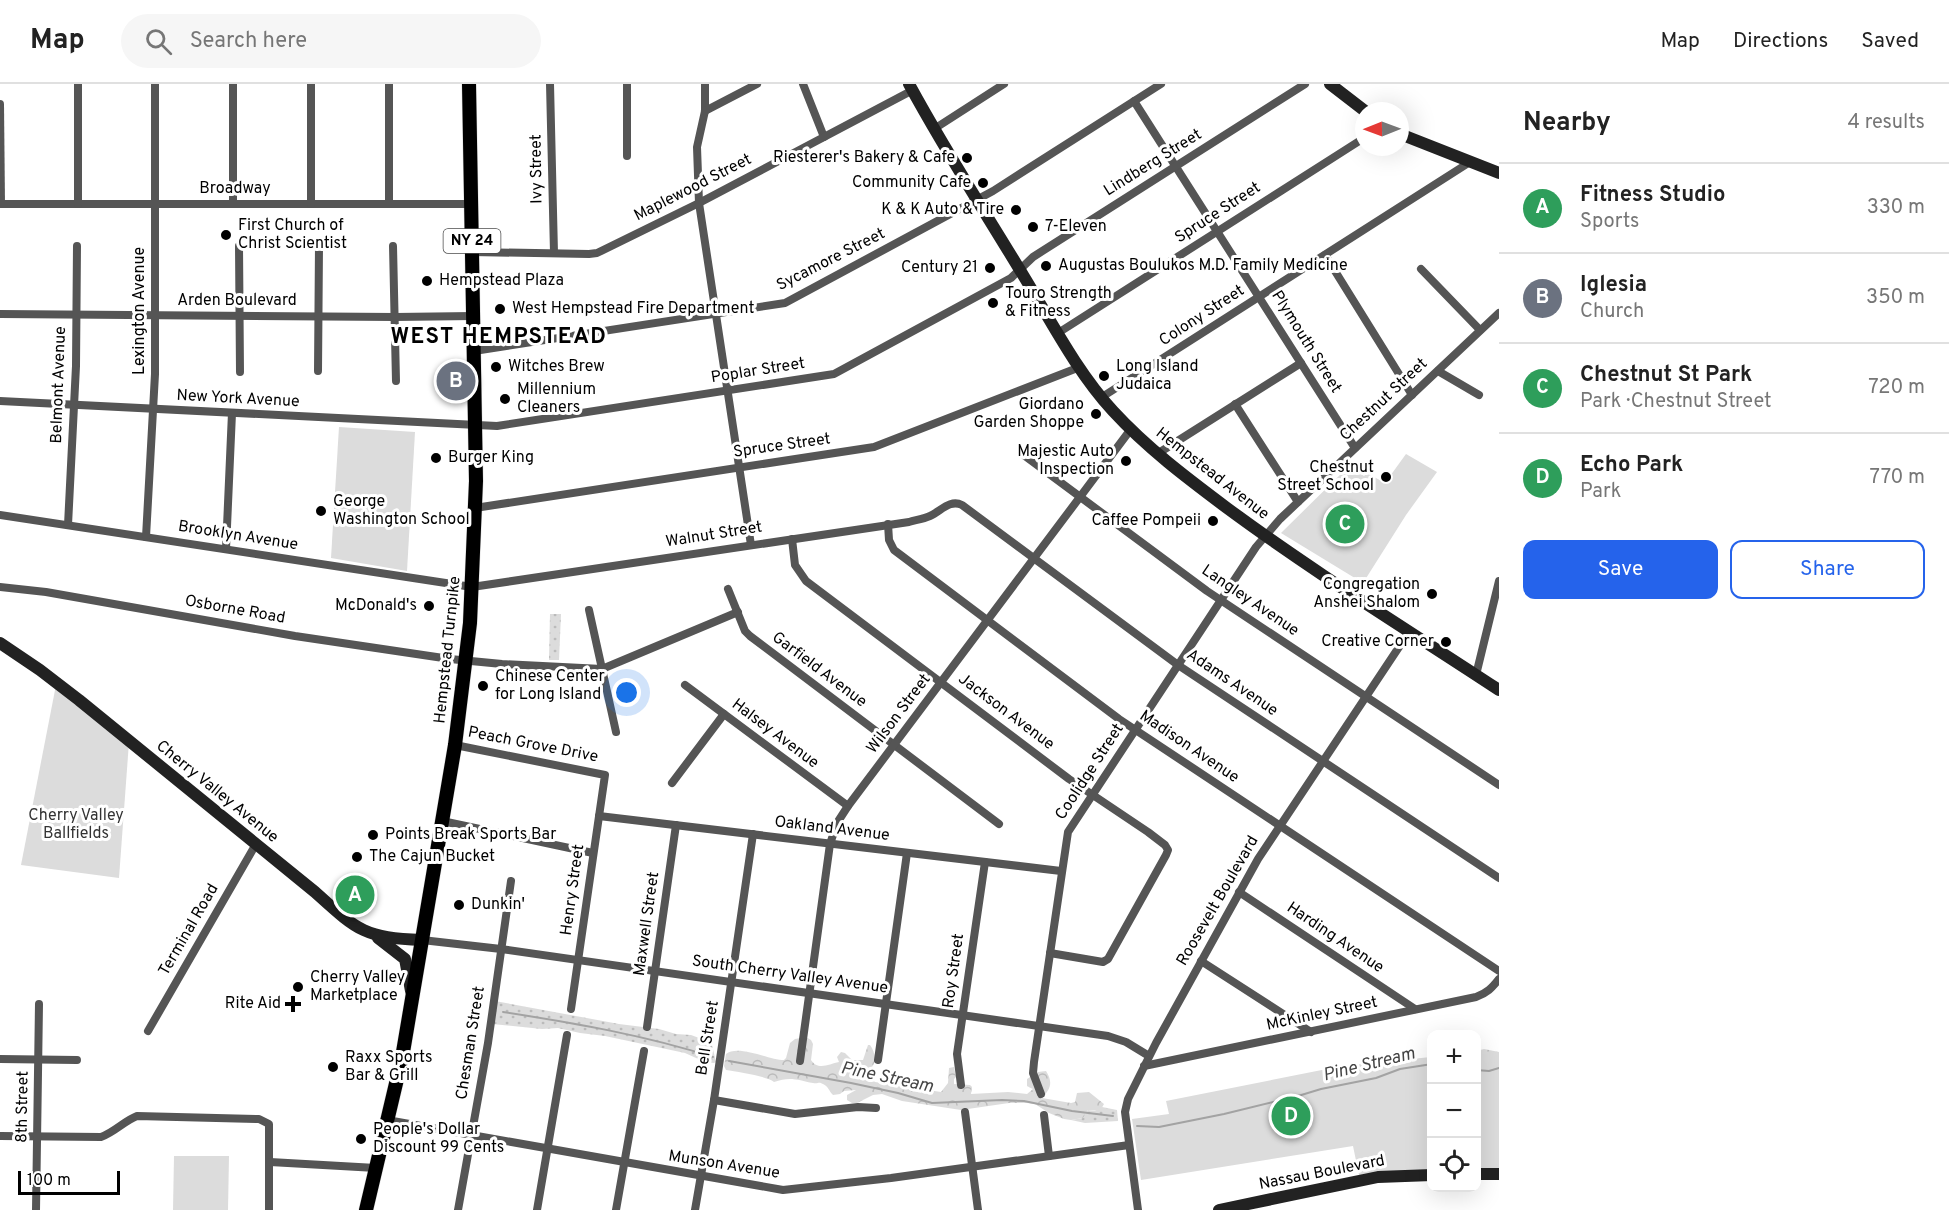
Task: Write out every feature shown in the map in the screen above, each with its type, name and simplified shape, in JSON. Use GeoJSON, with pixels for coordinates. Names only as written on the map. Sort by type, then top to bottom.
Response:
{"type":"FeatureCollection","features":[{"type":"Feature","properties":{"kind":"main road","name":"Hempstead Turnpike"},"geometry":{"type":"LineString","coordinates":[[366,1210],[402,1058],[455,744],[466,660],[476,508],[469,84]]}},
{"type":"Feature","properties":{"kind":"main road"},"geometry":{"type":"LineString","coordinates":[[1330,84],[1355,103]]}},
{"type":"Feature","properties":{"kind":"main road","name":"Hempstead Avenue"},"geometry":{"type":"LineString","coordinates":[[911,87],[976,200],[1058,333],[1102,398],[1131,429],[1177,471],[1265,536],[1499,690]]}},
{"type":"Feature","properties":{"kind":"main road"},"geometry":{"type":"LineString","coordinates":[[1409,138],[1499,173]]}},
{"type":"Feature","properties":{"kind":"main road","name":"Cherry Valley Avenue"},"geometry":{"type":"LineString","coordinates":[[0,643],[75,697],[349,923],[375,936],[423,940]]}},
{"type":"Feature","properties":{"kind":"main road"},"geometry":{"type":"LineString","coordinates":[[375,936],[405,959],[412,994]]}},
{"type":"Feature","properties":{"kind":"main road"},"geometry":{"type":"LineString","coordinates":[[1481,1174],[1499,1174]]}},
{"type":"Feature","properties":{"kind":"main road","name":"Nassau Boulevard"},"geometry":{"type":"LineString","coordinates":[[1219,1210],[1234,1209],[1378,1177],[1427,1175]]}},
{"type":"Feature","properties":{"kind":"street"},"geometry":{"type":"LineString","coordinates":[[78,84],[78,204]]}},
{"type":"Feature","properties":{"kind":"street","name":"Lexington Avenue"},"geometry":{"type":"LineString","coordinates":[[146,537],[153,409],[155,315],[155,84]]}},
{"type":"Feature","properties":{"kind":"street"},"geometry":{"type":"LineString","coordinates":[[233,84],[233,204]]}},
{"type":"Feature","properties":{"kind":"street"},"geometry":{"type":"LineString","coordinates":[[311,84],[311,204]]}},
{"type":"Feature","properties":{"kind":"street"},"geometry":{"type":"LineString","coordinates":[[389,84],[389,204]]}},
{"type":"Feature","properties":{"kind":"street","name":"Ivy Street"},"geometry":{"type":"LineString","coordinates":[[550,84],[554,254]]}},
{"type":"Feature","properties":{"kind":"street"},"geometry":{"type":"LineString","coordinates":[[627,84],[627,156]]}},
{"type":"Feature","properties":{"kind":"street"},"geometry":{"type":"LineString","coordinates":[[705,84],[705,111],[697,147],[699,202],[751,545]]}},
{"type":"Feature","properties":{"kind":"street"},"geometry":{"type":"LineString","coordinates":[[705,111],[757,84]]}},
{"type":"Feature","properties":{"kind":"street"},"geometry":{"type":"LineString","coordinates":[[803,84],[824,137]]}},
{"type":"Feature","properties":{"kind":"street"},"geometry":{"type":"LineString","coordinates":[[934,129],[1004,84]]}},
{"type":"Feature","properties":{"kind":"street","name":"Sycamore Street"},"geometry":{"type":"LineString","coordinates":[[474,351],[785,303],[976,200],[1161,84]]}},
{"type":"Feature","properties":{"kind":"street","name":"Lindberg Street"},"geometry":{"type":"LineString","coordinates":[[1020,270],[1033,257],[1305,84]]}},
{"type":"Feature","properties":{"kind":"street","name":"Maplewood Street"},"geometry":{"type":"LineString","coordinates":[[472,252],[597,253],[824,137],[911,87]]}},
{"type":"Feature","properties":{"kind":"street","name":"Plymouth Street"},"geometry":{"type":"LineString","coordinates":[[1134,101],[1355,448]]}},
{"type":"Feature","properties":{"kind":"street"},"geometry":{"type":"LineString","coordinates":[[0,104],[0,204]]}},
{"type":"Feature","properties":{"kind":"street","name":"Spruce Street"},"geometry":{"type":"LineString","coordinates":[[1058,333],[1355,144]]}},
{"type":"Feature","properties":{"kind":"street","name":"Colony Street"},"geometry":{"type":"LineString","coordinates":[[1102,398],[1470,162]]}},
{"type":"Feature","properties":{"kind":"street","name":"Broadway"},"geometry":{"type":"LineString","coordinates":[[0,204],[471,204]]}},
{"type":"Feature","properties":{"kind":"street","name":"Belmont Avenue"},"geometry":{"type":"LineString","coordinates":[[68,525],[74,405],[77,246]]}},
{"type":"Feature","properties":{"kind":"street"},"geometry":{"type":"LineString","coordinates":[[239,246],[240,372]]}},
{"type":"Feature","properties":{"kind":"street"},"geometry":{"type":"LineString","coordinates":[[318,371],[319,246]]}},
{"type":"Feature","properties":{"kind":"street"},"geometry":{"type":"LineString","coordinates":[[393,246],[396,381]]}},
{"type":"Feature","properties":{"kind":"street"},"geometry":{"type":"LineString","coordinates":[[1325,255],[1412,395]]}},
{"type":"Feature","properties":{"kind":"street"},"geometry":{"type":"LineString","coordinates":[[1420,269],[1480,330]]}},
{"type":"Feature","properties":{"kind":"street","name":"Poplar Street"},"geometry":{"type":"LineString","coordinates":[[475,424],[497,426],[834,374],[1011,278],[1020,270]]}},
{"type":"Feature","properties":{"kind":"street","name":"Chestnut Street"},"geometry":{"type":"LineString","coordinates":[[1265,536],[1298,502],[1499,313]]}},
{"type":"Feature","properties":{"kind":"street","name":"Arden Boulevard"},"geometry":{"type":"LineString","coordinates":[[0,314],[473,316]]}},
{"type":"Feature","properties":{"kind":"street"},"geometry":{"type":"LineString","coordinates":[[1157,454],[1301,363]]}},
{"type":"Feature","properties":{"kind":"street","name":"Spruce Street"},"geometry":{"type":"LineString","coordinates":[[476,508],[874,447],[1080,367]]}},
{"type":"Feature","properties":{"kind":"street"},"geometry":{"type":"LineString","coordinates":[[1438,370],[1479,395]]}},
{"type":"Feature","properties":{"kind":"street","name":"New York Avenue"},"geometry":{"type":"LineString","coordinates":[[0,401],[475,424]]}},
{"type":"Feature","properties":{"kind":"street"},"geometry":{"type":"LineString","coordinates":[[1236,405],[1298,502]]}},
{"type":"Feature","properties":{"kind":"street"},"geometry":{"type":"LineString","coordinates":[[226,549],[232,413]]}},
{"type":"Feature","properties":{"kind":"street","name":"Wilson Street"},"geometry":{"type":"LineString","coordinates":[[800,1061],[830,844],[837,823],[1131,429]]}},
{"type":"Feature","properties":{"kind":"street","name":"Langley Avenue"},"geometry":{"type":"LineString","coordinates":[[1022,453],[1221,601],[1499,785]]}},
{"type":"Feature","properties":{"kind":"street","name":"Walnut Street"},"geometry":{"type":"LineString","coordinates":[[472,587],[924,518],[956,502]]}},
{"type":"Feature","properties":{"kind":"street","name":"Adams Avenue"},"geometry":{"type":"LineString","coordinates":[[956,502],[1178,666],[1499,878]]}},
{"type":"Feature","properties":{"kind":"street","name":"Brooklyn Avenue"},"geometry":{"type":"LineString","coordinates":[[0,515],[472,587]]}},
{"type":"Feature","properties":{"kind":"street","name":"Madison Avenue"},"geometry":{"type":"LineString","coordinates":[[888,524],[889,540],[894,550],[1135,730],[1499,971]]}},
{"type":"Feature","properties":{"kind":"street","name":"Coolidge Street"},"geometry":{"type":"LineString","coordinates":[[1041,1094],[1033,1073],[1068,832],[1265,536]]}},
{"type":"Feature","properties":{"kind":"street","name":"Jackson Avenue"},"geometry":{"type":"LineString","coordinates":[[792,539],[795,565],[806,581],[1092,795],[1165,845],[1168,850],[1108,959],[1103,962],[1050,953]]}},
{"type":"Feature","properties":{"kind":"street"},"geometry":{"type":"LineString","coordinates":[[1476,675],[1499,581]]}},
{"type":"Feature","properties":{"kind":"street","name":"Osborne Road"},"geometry":{"type":"LineString","coordinates":[[0,587],[35,590],[295,636],[466,660],[602,669]]}},
{"type":"Feature","properties":{"kind":"street","name":"Garfield Avenue"},"geometry":{"type":"LineString","coordinates":[[728,588],[750,636],[999,824]]}},
{"type":"Feature","properties":{"kind":"street"},"geometry":{"type":"LineString","coordinates":[[589,610],[616,732]]}},
{"type":"Feature","properties":{"kind":"street"},"geometry":{"type":"LineString","coordinates":[[602,669],[738,612]]}},
{"type":"Feature","properties":{"kind":"street","name":"Roosevelt Boulevard"},"geometry":{"type":"LineString","coordinates":[[1138,1210],[1125,1107],[1144,1066],[1239,892],[1280,826],[1409,632]]}},
{"type":"Feature","properties":{"kind":"street","name":"Halsey Avenue"},"geometry":{"type":"LineString","coordinates":[[685,685],[848,806]]}},
{"type":"Feature","properties":{"kind":"street"},"geometry":{"type":"LineString","coordinates":[[672,783],[724,714]]}},
{"type":"Feature","properties":{"kind":"street","name":"Peach Grove Drive"},"geometry":{"type":"LineString","coordinates":[[455,744],[604,775]]}},
{"type":"Feature","properties":{"kind":"street","name":"Henry Street"},"geometry":{"type":"LineString","coordinates":[[571,1009],[604,775]]}},
{"type":"Feature","properties":{"kind":"street","name":"Oakland Avenue"},"geometry":{"type":"LineString","coordinates":[[599,816],[1061,871]]}},
{"type":"Feature","properties":{"kind":"street"},"geometry":{"type":"LineString","coordinates":[[442,821],[593,853]]}},
{"type":"Feature","properties":{"kind":"street","name":"Maxwell Street"},"geometry":{"type":"LineString","coordinates":[[647,1027],[676,825]]}},
{"type":"Feature","properties":{"kind":"street","name":"Bell Street"},"geometry":{"type":"LineString","coordinates":[[694,1210],[714,1100],[753,834]]}},
{"type":"Feature","properties":{"kind":"street","name":"Terminal Road"},"geometry":{"type":"LineString","coordinates":[[148,1031],[256,844]]}},
{"type":"Feature","properties":{"kind":"street"},"geometry":{"type":"LineString","coordinates":[[878,1060],[907,853]]}},
{"type":"Feature","properties":{"kind":"street","name":"Roy Street"},"geometry":{"type":"LineString","coordinates":[[961,1085],[957,1054],[985,862]]}},
{"type":"Feature","properties":{"kind":"street","name":"Chesman Street"},"geometry":{"type":"LineString","coordinates":[[458,1210],[488,1043],[511,881]]}},
{"type":"Feature","properties":{"kind":"street","name":"Harding Avenue"},"geometry":{"type":"LineString","coordinates":[[1239,892],[1415,1010]]}},
{"type":"Feature","properties":{"kind":"street","name":"South Cherry Valley Avenue"},"geometry":{"type":"LineString","coordinates":[[423,940],[501,949],[1108,1036],[1126,1042],[1149,1056]]}},
{"type":"Feature","properties":{"kind":"street"},"geometry":{"type":"LineString","coordinates":[[1201,961],[1311,1032]]}},
{"type":"Feature","properties":{"kind":"street","name":"McKinley Street"},"geometry":{"type":"LineString","coordinates":[[1144,1066],[1484,994],[1499,979]]}},
{"type":"Feature","properties":{"kind":"street","name":"8th Street"},"geometry":{"type":"LineString","coordinates":[[36,1210],[39,1004]]}},
{"type":"Feature","properties":{"kind":"street"},"geometry":{"type":"LineString","coordinates":[[537,1210],[567,1035]]}},
{"type":"Feature","properties":{"kind":"street"},"geometry":{"type":"LineString","coordinates":[[616,1210],[644,1051]]}},
{"type":"Feature","properties":{"kind":"street"},"geometry":{"type":"LineString","coordinates":[[0,1059],[77,1059]]}},
{"type":"Feature","properties":{"kind":"street"},"geometry":{"type":"LineString","coordinates":[[714,1100],[795,1114],[858,1107],[876,1108]]}},
{"type":"Feature","properties":{"kind":"street"},"geometry":{"type":"LineString","coordinates":[[965,1112],[978,1210]]}},
{"type":"Feature","properties":{"kind":"street"},"geometry":{"type":"LineString","coordinates":[[1044,1115],[1049,1156]]}},
{"type":"Feature","properties":{"kind":"street"},"geometry":{"type":"LineString","coordinates":[[0,1136],[101,1137],[110,1134],[137,1116],[259,1119],[269,1124],[269,1210]]}},
{"type":"Feature","properties":{"kind":"street","name":"Munson Avenue"},"geometry":{"type":"LineString","coordinates":[[387,1120],[783,1190],[891,1178],[1130,1145]]}},
{"type":"Feature","properties":{"kind":"street"},"geometry":{"type":"LineString","coordinates":[[270,1162],[376,1168]]}},
{"type":"Feature","properties":{"kind":"green space"},"geometry":{"type":"Polygon","coordinates":[[[339,427],[415,432],[407,571],[331,558],[339,427]]]}},
{"type":"Feature","properties":{"kind":"green space"},"geometry":{"type":"Polygon","coordinates":[[[1406,454],[1437,472],[1406,515],[1363,583],[1281,533],[1349,466],[1364,476],[1367,473],[1385,483],[1406,454]]]}},
{"type":"Feature","properties":{"kind":"green space"},"geometry":{"type":"Polygon","coordinates":[[[550,614],[561,614],[559,660],[549,660],[550,614]]]}},
{"type":"Feature","properties":{"kind":"green space","name":"Cherry Valley Ballfields"},"geometry":{"type":"Polygon","coordinates":[[[56,685],[129,742],[119,878],[21,865],[56,685]]]}},
{"type":"Feature","properties":{"kind":"green space"},"geometry":{"type":"Polygon","coordinates":[[[495,1001],[691,1035],[710,1042],[716,1062],[705,1062],[685,1053],[558,1028],[542,1029],[492,1024],[495,1001]]]}},
{"type":"Feature","properties":{"kind":"green space"},"geometry":{"type":"Polygon","coordinates":[[[806,1037],[813,1044],[811,1060],[820,1066],[839,1062],[837,1057],[841,1052],[852,1060],[863,1060],[868,1045],[870,1045],[875,1060],[870,1070],[866,1072],[875,1082],[941,1092],[948,1083],[949,1068],[954,1067],[956,1077],[954,1084],[970,1085],[971,1094],[1008,1092],[1027,1094],[1033,1089],[1027,1086],[1027,1079],[1038,1072],[1046,1071],[1050,1085],[1042,1098],[1071,1103],[1075,1102],[1077,1093],[1089,1092],[1104,1104],[1100,1111],[1088,1110],[1083,1118],[1071,1120],[1049,1113],[1035,1104],[1027,1103],[1009,1103],[961,1110],[902,1101],[882,1094],[852,1103],[847,1100],[847,1095],[856,1090],[833,1095],[826,1086],[820,1083],[789,1079],[774,1082],[758,1076],[726,1070],[724,1066],[726,1054],[731,1051],[784,1060],[790,1043],[795,1039],[806,1037]]]}},
{"type":"Feature","properties":{"kind":"green space"},"geometry":{"type":"Polygon","coordinates":[[[1481,1050],[1499,1052],[1499,1084],[1481,1083],[1481,1050]]]}},
{"type":"Feature","properties":{"kind":"green space"},"geometry":{"type":"Polygon","coordinates":[[[1427,1057],[1427,1175],[1360,1180],[1353,1146],[1141,1180],[1132,1119],[1169,1114],[1166,1101],[1342,1066],[1427,1057]]]}},
{"type":"Feature","properties":{"kind":"green space"},"geometry":{"type":"Polygon","coordinates":[[[1481,1061],[1499,1063],[1499,1174],[1481,1174],[1481,1061]]]}},
{"type":"Feature","properties":{"kind":"green space"},"geometry":{"type":"Polygon","coordinates":[[[1102,1107],[1117,1110],[1118,1121],[1085,1123],[1071,1120],[1083,1118],[1088,1110],[1095,1111],[1102,1107]]]}},
{"type":"Feature","properties":{"kind":"green space"},"geometry":{"type":"Polygon","coordinates":[[[174,1156],[229,1156],[228,1210],[173,1210],[174,1156]]]}},
{"type":"Feature","properties":{"kind":"waterway","name":"Pine Stream"},"geometry":{"type":"LineString","coordinates":[[503,1012],[609,1030],[713,1057]]}},
{"type":"Feature","properties":{"kind":"waterway","name":"Pine Stream"},"geometry":{"type":"LineString","coordinates":[[729,1061],[851,1083],[932,1103],[1024,1101],[1072,1111],[1113,1116]]}},
{"type":"Feature","properties":{"kind":"waterway","name":"Pine Stream"},"geometry":{"type":"LineString","coordinates":[[1137,1126],[1159,1127],[1224,1114],[1321,1089],[1376,1078],[1400,1069],[1427,1065]]}},
{"type":"Feature","properties":{"kind":"waterway","name":"Pine Stream"},"geometry":{"type":"LineString","coordinates":[[1481,1070],[1499,1068]]}},
{"type":"Feature","properties":{"kind":"place","name":"Riesterer's Bakery & Cafe"},"geometry":{"type":"Point","coordinates":[967,158]}},
{"type":"Feature","properties":{"kind":"place","name":"Community Cafe"},"geometry":{"type":"Point","coordinates":[983,183]}},
{"type":"Feature","properties":{"kind":"place","name":"K & K Auto & Tire"},"geometry":{"type":"Point","coordinates":[1016,210]}},
{"type":"Feature","properties":{"kind":"place","name":"7-Eleven"},"geometry":{"type":"Point","coordinates":[1033,227]}},
{"type":"Feature","properties":{"kind":"place","name":"First Church of Christ Scientist"},"geometry":{"type":"Point","coordinates":[226,235]}},
{"type":"Feature","properties":{"kind":"place","name":"Augustas Boulukos M.D. Family Medicine"},"geometry":{"type":"Point","coordinates":[1046,266]}},
{"type":"Feature","properties":{"kind":"place","name":"Century 21"},"geometry":{"type":"Point","coordinates":[990,268]}},
{"type":"Feature","properties":{"kind":"place","name":"Hempstead Plaza"},"geometry":{"type":"Point","coordinates":[427,281]}},
{"type":"Feature","properties":{"kind":"place","name":"Touro Strength & Fitness"},"geometry":{"type":"Point","coordinates":[993,303]}},
{"type":"Feature","properties":{"kind":"place","name":"West Hempstead Fire Department"},"geometry":{"type":"Point","coordinates":[500,309]}},
{"type":"Feature","properties":{"kind":"place","name":"Witches Brew"},"geometry":{"type":"Point","coordinates":[496,367]}},
{"type":"Feature","properties":{"kind":"place","name":"Long Island Judaica"},"geometry":{"type":"Point","coordinates":[1104,376]}},
{"type":"Feature","properties":{"kind":"place","name":"Iglesia"},"geometry":{"type":"Point","coordinates":[456,381]}},
{"type":"Feature","properties":{"kind":"place","name":"Millennium Cleaners"},"geometry":{"type":"Point","coordinates":[505,399]}},
{"type":"Feature","properties":{"kind":"place","name":"Giordano Garden Shoppe"},"geometry":{"type":"Point","coordinates":[1096,414]}},
{"type":"Feature","properties":{"kind":"place","name":"Burger King"},"geometry":{"type":"Point","coordinates":[436,458]}},
{"type":"Feature","properties":{"kind":"place","name":"Majestic Auto Inspection"},"geometry":{"type":"Point","coordinates":[1126,461]}},
{"type":"Feature","properties":{"kind":"place","name":"Chestnut Street School"},"geometry":{"type":"Point","coordinates":[1386,477]}},
{"type":"Feature","properties":{"kind":"place","name":"George Washington School"},"geometry":{"type":"Point","coordinates":[321,511]}},
{"type":"Feature","properties":{"kind":"place","name":"Caffee Pompeii"},"geometry":{"type":"Point","coordinates":[1213,521]}},
{"type":"Feature","properties":{"kind":"place","name":"Chestnut St Park"},"geometry":{"type":"Point","coordinates":[1345,524]}},
{"type":"Feature","properties":{"kind":"place","name":"Congregation Anshei Shalom"},"geometry":{"type":"Point","coordinates":[1432,594]}},
{"type":"Feature","properties":{"kind":"place","name":"McDonald's"},"geometry":{"type":"Point","coordinates":[429,606]}},
{"type":"Feature","properties":{"kind":"place","name":"Creative Corner"},"geometry":{"type":"Point","coordinates":[1446,642]}},
{"type":"Feature","properties":{"kind":"place","name":"Chinese Center for Long Island"},"geometry":{"type":"Point","coordinates":[483,686]}},
{"type":"Feature","properties":{"kind":"place","name":"Points Break Sports Bar"},"geometry":{"type":"Point","coordinates":[373,835]}},
{"type":"Feature","properties":{"kind":"place","name":"The Cajun Bucket"},"geometry":{"type":"Point","coordinates":[357,857]}},
{"type":"Feature","properties":{"kind":"place","name":"Fitness Studio"},"geometry":{"type":"Point","coordinates":[355,895]}},
{"type":"Feature","properties":{"kind":"place","name":"Dunkin'"},"geometry":{"type":"Point","coordinates":[459,905]}},
{"type":"Feature","properties":{"kind":"place","name":"Cherry Valley Marketplace"},"geometry":{"type":"Point","coordinates":[298,987]}},
{"type":"Feature","properties":{"kind":"place","name":"Rite Aid"},"geometry":{"type":"Point","coordinates":[293,1004]}},
{"type":"Feature","properties":{"kind":"place","name":"Raxx Sports Bar & Grill"},"geometry":{"type":"Point","coordinates":[333,1067]}},
{"type":"Feature","properties":{"kind":"place","name":"Echo Park"},"geometry":{"type":"Point","coordinates":[1291,1116]}},
{"type":"Feature","properties":{"kind":"place","name":"People's Dollar Discount 99 Cents"},"geometry":{"type":"Point","coordinates":[361,1139]}},
{"type":"Feature","properties":{"kind":"district","name":"WEST HEMPSTEAD"},"geometry":{"type":"Point","coordinates":[499,337]}}]}
